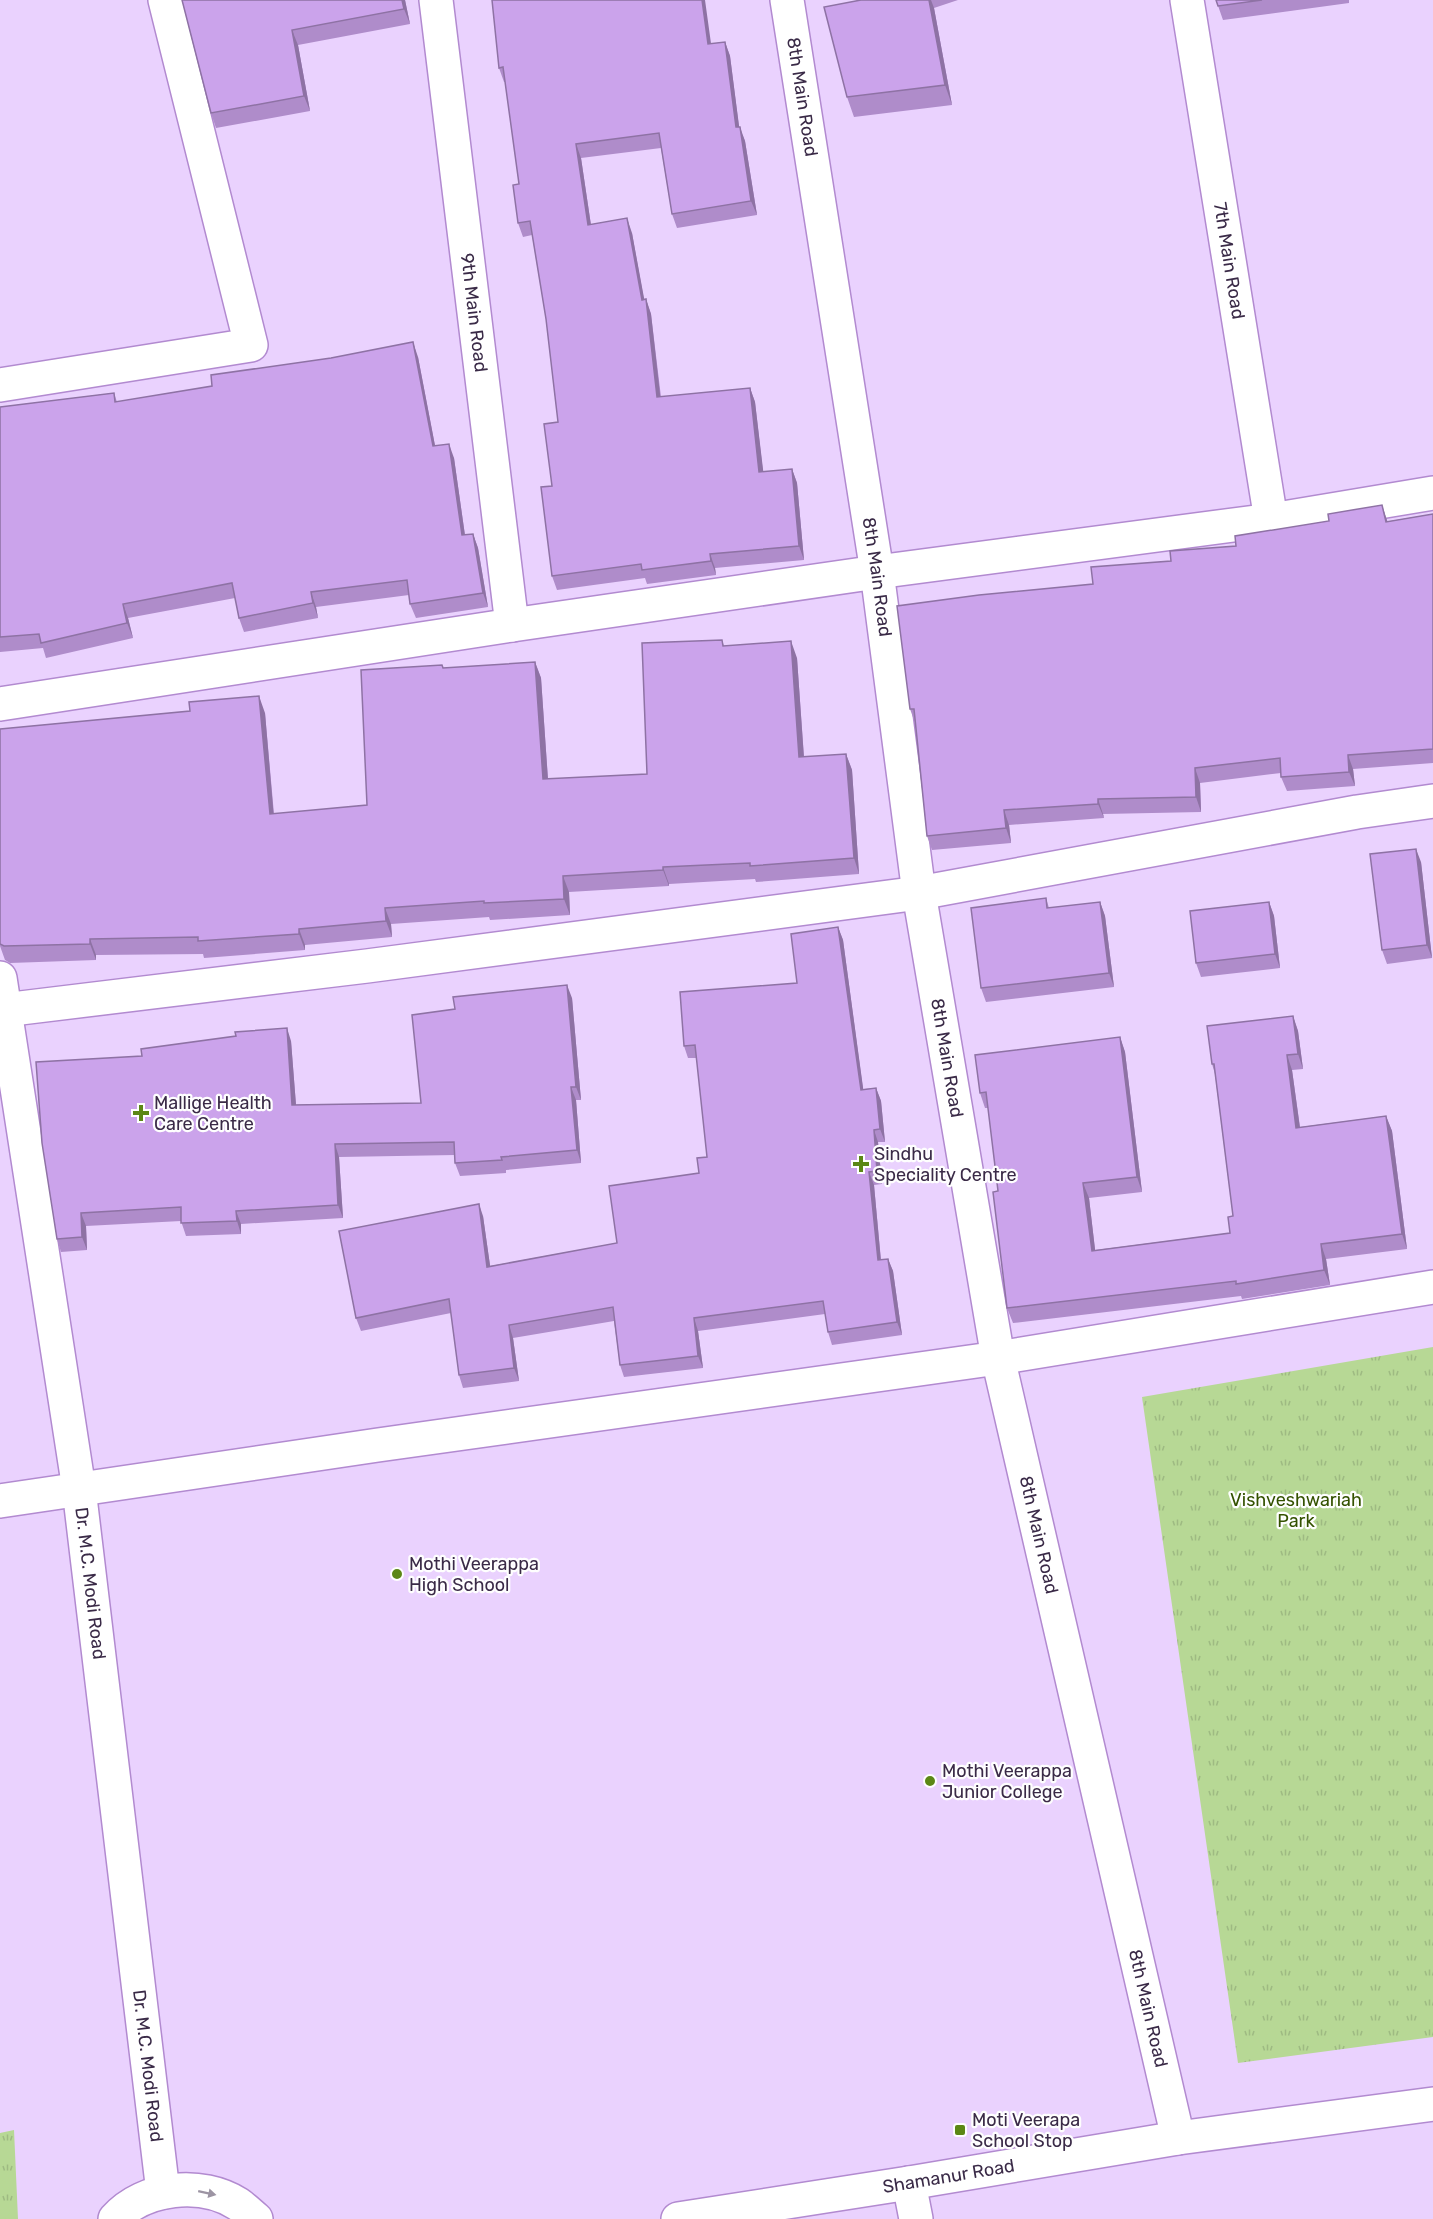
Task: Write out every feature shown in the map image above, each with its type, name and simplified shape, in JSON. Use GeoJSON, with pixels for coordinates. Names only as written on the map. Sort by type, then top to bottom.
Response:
{"type":"FeatureCollection","features":[{"type":"Feature","properties":{"kind":"street"},"geometry":{"type":"LineString","coordinates":[[0,386],[251,345],[165,0]]}},
{"type":"Feature","properties":{"kind":"street","name":"9th Main Road"},"geometry":{"type":"LineString","coordinates":[[436,0],[512,625]]}},
{"type":"Feature","properties":{"kind":"street","name":"8th Main Road"},"geometry":{"type":"LineString","coordinates":[[787,0],[877,572],[919,892],[998,1358],[1178,2138]]}},
{"type":"Feature","properties":{"kind":"street","name":"7th Main Road"},"geometry":{"type":"LineString","coordinates":[[1187,0],[1271,520]]}},
{"type":"Feature","properties":{"kind":"street"},"geometry":{"type":"LineString","coordinates":[[0,704],[512,625],[877,572],[1271,520],[1433,493]]}},
{"type":"Feature","properties":{"kind":"street"},"geometry":{"type":"LineString","coordinates":[[2,994],[367,966],[919,892],[1357,812],[1433,801]]}},
{"type":"Feature","properties":{"kind":"street","name":"Dr. M.C. Modi Road"},"geometry":{"type":"LineString","coordinates":[[2,994],[79,1489],[163,2192]]}},
{"type":"Feature","properties":{"kind":"street"},"geometry":{"type":"LineString","coordinates":[[0,1501],[378,1444],[998,1358],[1433,1287]]}},
{"type":"Feature","properties":{"kind":"street","name":"Shamanur Road"},"geometry":{"type":"LineString","coordinates":[[678,2219],[1178,2138],[1433,2104]]}},
{"type":"Feature","properties":{"kind":"street"},"geometry":{"type":"LineString","coordinates":[[909,2183],[916,2219]]}},
{"type":"Feature","properties":{"kind":"street"},"geometry":{"type":"LineString","coordinates":[[115,2219],[139,2201],[163,2192],[188,2189],[214,2194],[237,2203],[256,2219]]}},
{"type":"Feature","properties":{"kind":"green space","name":"Vishveshwariah Park"},"geometry":{"type":"Polygon","coordinates":[[[1433,1347],[1433,2037],[1238,2063],[1142,1397],[1433,1347]]]}},
{"type":"Feature","properties":{"kind":"green space"},"geometry":{"type":"Polygon","coordinates":[[[14,2130],[18,2219],[0,2219],[0,2133],[14,2130]]]}},
{"type":"Feature","properties":{"kind":"building"},"geometry":{"type":"Polygon","coordinates":[[[182,0],[402,0],[404,9],[292,30],[304,96],[211,113],[182,0]]]}},
{"type":"Feature","properties":{"kind":"building"},"geometry":{"type":"Polygon","coordinates":[[[492,0],[702,0],[708,44],[725,42],[736,127],[740,127],[751,201],[672,214],[659,133],[576,144],[588,225],[627,218],[642,300],[646,299],[657,397],[750,388],[759,472],[792,469],[799,546],[710,554],[711,561],[642,570],[641,564],[552,576],[541,487],[552,486],[544,424],[558,422],[546,319],[530,221],[518,223],[513,185],[519,184],[503,67],[499,68],[492,0]]]}},
{"type":"Feature","properties":{"kind":"building"},"geometry":{"type":"Polygon","coordinates":[[[861,0],[929,0],[945,85],[847,97],[824,7],[861,0]]]}},
{"type":"Feature","properties":{"kind":"building"},"geometry":{"type":"Polygon","coordinates":[[[1216,0],[1262,0],[1218,6],[1216,0]]]}},
{"type":"Feature","properties":{"kind":"building"},"geometry":{"type":"Polygon","coordinates":[[[413,342],[433,446],[449,444],[462,535],[473,534],[483,593],[410,604],[407,580],[311,592],[313,603],[239,618],[232,583],[123,604],[127,623],[41,643],[39,634],[0,637],[0,407],[114,393],[115,402],[212,386],[211,375],[331,358],[413,342]]]}},
{"type":"Feature","properties":{"kind":"building"},"geometry":{"type":"Polygon","coordinates":[[[1382,505],[1386,522],[1433,514],[1433,749],[1348,755],[1349,772],[1281,777],[1280,758],[1195,768],[1196,797],[1098,799],[1098,804],[1004,810],[1006,828],[927,836],[914,709],[910,709],[897,606],[1093,584],[1091,567],[1171,561],[1170,551],[1236,546],[1235,536],[1329,521],[1328,514],[1382,505]]]}},
{"type":"Feature","properties":{"kind":"building"},"geometry":{"type":"Polygon","coordinates":[[[722,640],[723,646],[791,641],[799,757],[846,754],[854,858],[750,866],[750,863],[663,867],[663,870],[563,876],[564,899],[484,903],[484,901],[385,908],[386,921],[299,929],[299,934],[198,941],[198,937],[90,939],[90,944],[4,946],[0,944],[0,729],[190,711],[189,702],[259,696],[270,814],[367,805],[361,670],[535,662],[543,779],[647,774],[642,643],[722,640]]]}},
{"type":"Feature","properties":{"kind":"building"},"geometry":{"type":"Polygon","coordinates":[[[1416,849],[1427,945],[1382,950],[1370,854],[1416,849]]]}},
{"type":"Feature","properties":{"kind":"building"},"geometry":{"type":"Polygon","coordinates":[[[1046,898],[1047,908],[1100,902],[1109,973],[981,988],[971,908],[1046,898]]]}},
{"type":"Feature","properties":{"kind":"building"},"geometry":{"type":"Polygon","coordinates":[[[1269,902],[1275,954],[1196,963],[1190,911],[1269,902]]]}},
{"type":"Feature","properties":{"kind":"building"},"geometry":{"type":"Polygon","coordinates":[[[838,927],[861,1090],[876,1088],[880,1129],[874,1130],[877,1171],[869,1172],[878,1260],[888,1259],[897,1322],[828,1332],[823,1301],[694,1318],[698,1356],[620,1365],[613,1307],[509,1325],[514,1368],[459,1375],[449,1299],[356,1318],[339,1231],[479,1204],[487,1267],[617,1243],[609,1186],[699,1173],[697,1158],[707,1157],[695,1045],[684,1046],[680,992],[797,983],[791,934],[838,927]]]}},
{"type":"Feature","properties":{"kind":"building"},"geometry":{"type":"Polygon","coordinates":[[[567,985],[576,1087],[571,1087],[577,1150],[501,1157],[502,1160],[455,1163],[454,1142],[335,1144],[338,1205],[236,1211],[237,1221],[181,1223],[181,1207],[81,1213],[82,1237],[57,1239],[42,1143],[36,1062],[142,1056],[141,1049],[236,1036],[235,1032],[287,1028],[292,1105],[421,1103],[412,1015],[455,1009],[453,997],[567,985]]]}},
{"type":"Feature","properties":{"kind":"building"},"geometry":{"type":"Polygon","coordinates":[[[1293,1016],[1298,1054],[1287,1055],[1296,1128],[1386,1116],[1402,1234],[1321,1244],[1324,1270],[1236,1284],[1236,1281],[1007,1308],[993,1192],[998,1191],[986,1092],[980,1093],[975,1055],[1120,1037],[1137,1177],[1083,1183],[1092,1251],[1230,1233],[1228,1217],[1233,1216],[1207,1026],[1293,1016]]]}},
{"type":"Feature","properties":{"kind":"place","name":"Mallige Health Care Centre"},"geometry":{"type":"Point","coordinates":[141,1113]}},
{"type":"Feature","properties":{"kind":"place","name":"Sindhu Speciality Centre"},"geometry":{"type":"Point","coordinates":[861,1164]}},
{"type":"Feature","properties":{"kind":"place","name":"Mothi Veerappa High School"},"geometry":{"type":"Point","coordinates":[397,1574]}},
{"type":"Feature","properties":{"kind":"place","name":"Mothi Veerappa Junior College"},"geometry":{"type":"Point","coordinates":[930,1781]}},
{"type":"Feature","properties":{"kind":"place","name":"Moti Veerapa School Stop"},"geometry":{"type":"Point","coordinates":[960,2130]}}]}
